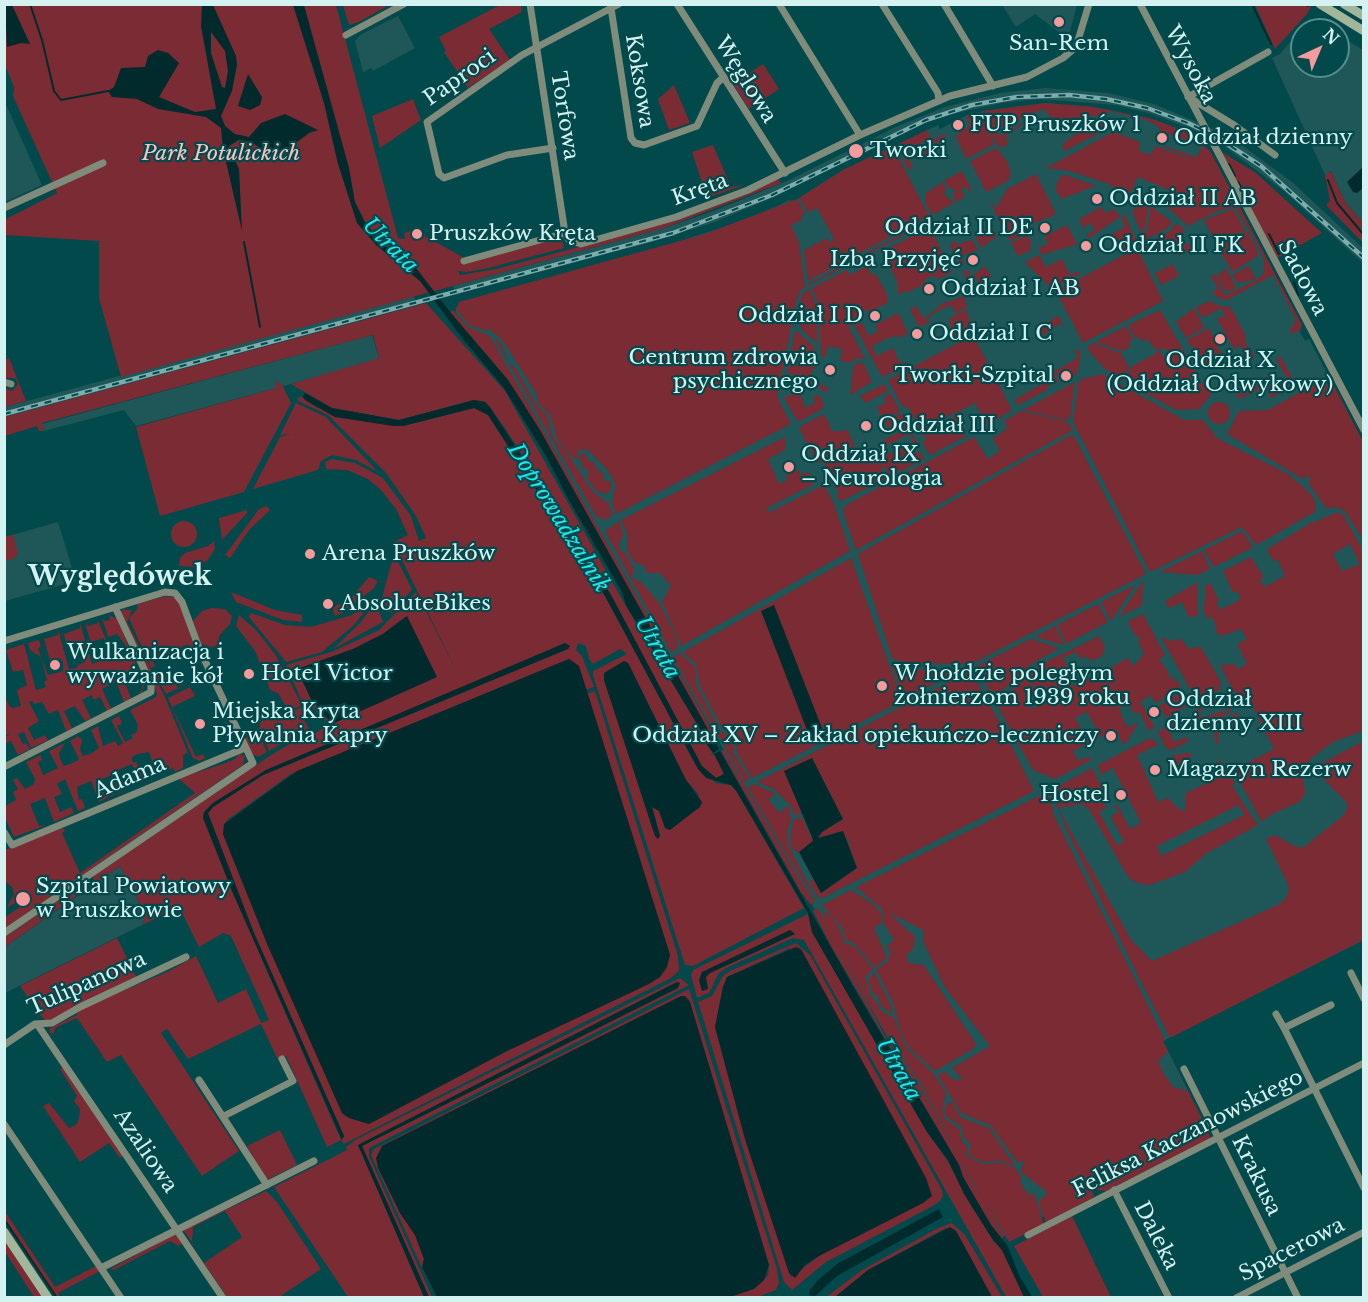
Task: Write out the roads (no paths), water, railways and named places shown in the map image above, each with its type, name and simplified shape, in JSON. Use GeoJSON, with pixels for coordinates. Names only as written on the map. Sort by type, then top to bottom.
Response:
{"type":"FeatureCollection","features":[{"type":"Feature","properties":{"kind":"street"},"geometry":{"type":"LineString","coordinates":[[346,35],[404,4]]}},
{"type":"Feature","properties":{"kind":"street","name":"Torfowa"},"geometry":{"type":"LineString","coordinates":[[530,4],[565,233]]}},
{"type":"Feature","properties":{"kind":"street"},"geometry":{"type":"LineString","coordinates":[[537,47],[619,4]]}},
{"type":"Feature","properties":{"kind":"street","name":"Węglowa"},"geometry":{"type":"LineString","coordinates":[[677,4],[784,173]]}},
{"type":"Feature","properties":{"kind":"street"},"geometry":{"type":"LineString","coordinates":[[779,4],[860,135]]}},
{"type":"Feature","properties":{"kind":"street"},"geometry":{"type":"LineString","coordinates":[[882,4],[938,93],[939,101]]}},
{"type":"Feature","properties":{"kind":"street"},"geometry":{"type":"LineString","coordinates":[[944,4],[993,86]]}},
{"type":"Feature","properties":{"kind":"street","name":"Kręta"},"geometry":{"type":"LineString","coordinates":[[565,233],[575,243],[587,243],[685,214],[784,173],[860,135],[953,95],[1027,77],[1071,54],[1080,41],[1089,4]]}},
{"type":"Feature","properties":{"kind":"street","name":"Wysoka"},"geometry":{"type":"LineString","coordinates":[[1140,4],[1211,141]]}},
{"type":"Feature","properties":{"kind":"street"},"geometry":{"type":"LineString","coordinates":[[1320,4],[1364,31]]}},
{"type":"Feature","properties":{"kind":"street"},"geometry":{"type":"LineString","coordinates":[[1344,4],[1364,16]]}},
{"type":"Feature","properties":{"kind":"street","name":"Koksowa"},"geometry":{"type":"LineString","coordinates":[[611,9],[631,138],[635,143],[644,145],[697,126],[717,83],[724,77]]}},
{"type":"Feature","properties":{"kind":"street","name":"Paproci"},"geometry":{"type":"LineString","coordinates":[[537,47],[431,117],[427,128],[439,174],[444,178],[507,155],[552,148]]}},
{"type":"Feature","properties":{"kind":"street"},"geometry":{"type":"LineString","coordinates":[[1268,52],[1188,97],[1234,125],[1275,155]]}},
{"type":"Feature","properties":{"kind":"street","name":"Sadowa"},"geometry":{"type":"LineString","coordinates":[[1211,141],[1364,430]]}},
{"type":"Feature","properties":{"kind":"street"},"geometry":{"type":"LineString","coordinates":[[4,208],[103,163]]}},
{"type":"Feature","properties":{"kind":"street"},"geometry":{"type":"LineString","coordinates":[[464,261],[565,233]]}},
{"type":"Feature","properties":{"kind":"street"},"geometry":{"type":"LineString","coordinates":[[4,641],[169,591],[177,595],[182,602],[199,648],[253,763],[4,933]]}},
{"type":"Feature","properties":{"kind":"street"},"geometry":{"type":"LineString","coordinates":[[4,767],[151,691],[151,684],[115,607]]}},
{"type":"Feature","properties":{"kind":"street","name":"Adama"},"geometry":{"type":"LineString","coordinates":[[4,832],[12,845],[245,748]]}},
{"type":"Feature","properties":{"kind":"street","name":"Tulipanowa"},"geometry":{"type":"LineString","coordinates":[[4,1045],[37,1024],[52,1023],[80,1007],[186,957]]}},
{"type":"Feature","properties":{"kind":"street"},"geometry":{"type":"LineString","coordinates":[[1351,973],[1364,999]]}},
{"type":"Feature","properties":{"kind":"street"},"geometry":{"type":"LineString","coordinates":[[1284,1028],[1331,1005]]}},
{"type":"Feature","properties":{"kind":"street"},"geometry":{"type":"LineString","coordinates":[[1276,1014],[1364,1188]]}},
{"type":"Feature","properties":{"kind":"street","name":"Azaliowa"},"geometry":{"type":"LineString","coordinates":[[37,1024],[223,1298]]}},
{"type":"Feature","properties":{"kind":"street"},"geometry":{"type":"LineString","coordinates":[[224,1116],[292,1081],[282,1059]]}},
{"type":"Feature","properties":{"kind":"street","name":"Feliksa Kaczanowskiego"},"geometry":{"type":"LineString","coordinates":[[1028,1235],[1364,1063]]}},
{"type":"Feature","properties":{"kind":"street","name":"Krakusa"},"geometry":{"type":"LineString","coordinates":[[1184,1069],[1298,1298]]}},
{"type":"Feature","properties":{"kind":"street"},"geometry":{"type":"LineString","coordinates":[[199,1080],[267,1185]]}},
{"type":"Feature","properties":{"kind":"street"},"geometry":{"type":"LineString","coordinates":[[6,1129],[121,1298]]}},
{"type":"Feature","properties":{"kind":"street"},"geometry":{"type":"LineString","coordinates":[[101,1268],[314,1161]]}},
{"type":"Feature","properties":{"kind":"street","name":"Daleka"},"geometry":{"type":"LineString","coordinates":[[1114,1191],[1169,1298]]}},
{"type":"Feature","properties":{"kind":"street"},"geometry":{"type":"LineString","coordinates":[[4,1232],[48,1298]]}},
{"type":"Feature","properties":{"kind":"street","name":"Spacerowa"},"geometry":{"type":"LineString","coordinates":[[1236,1298],[1364,1232]]}},
{"type":"Feature","properties":{"kind":"water"},"geometry":{"type":"Polygon","coordinates":[[[5,4],[12,5],[30,44],[21,43],[7,47],[5,4]]]}},
{"type":"Feature","properties":{"kind":"water"},"geometry":{"type":"Polygon","coordinates":[[[202,5],[213,5],[236,56],[237,65],[232,91],[221,116],[225,126],[235,134],[249,137],[261,123],[285,114],[318,130],[309,133],[289,148],[276,153],[270,154],[251,142],[239,140],[229,146],[239,169],[242,231],[223,149],[221,128],[206,117],[158,109],[137,99],[112,97],[108,91],[114,87],[121,68],[145,67],[148,56],[158,50],[168,53],[179,63],[159,97],[195,112],[216,109],[201,26],[202,5]],[[211,32],[211,53],[222,87],[225,88],[228,71],[225,51],[211,32]]]}},
{"type":"Feature","properties":{"kind":"water","name":"Utrata"},"geometry":{"type":"Polygon","coordinates":[[[293,5],[304,5],[349,168],[355,202],[365,222],[384,246],[395,249],[413,264],[508,380],[540,430],[719,749],[713,753],[626,605],[622,592],[546,456],[504,388],[462,338],[420,281],[376,245],[357,223],[338,164],[324,103],[293,5]]]}},
{"type":"Feature","properties":{"kind":"water"},"geometry":{"type":"Polygon","coordinates":[[[248,74],[262,97],[260,105],[250,110],[238,106],[248,74]]]}},
{"type":"Feature","properties":{"kind":"water"},"geometry":{"type":"Polygon","coordinates":[[[1363,167],[1363,188],[1357,193],[1353,192],[1347,182],[1363,167]]]}},
{"type":"Feature","properties":{"kind":"water","name":"Utrata"},"geometry":{"type":"Polygon","coordinates":[[[305,393],[332,408],[399,420],[474,400],[485,402],[490,407],[611,595],[702,766],[716,778],[724,774],[714,754],[720,751],[858,995],[959,1165],[963,1177],[991,1225],[1007,1245],[1020,1277],[1032,1297],[1024,1297],[1002,1250],[993,1240],[964,1194],[948,1160],[927,1132],[812,932],[808,913],[737,792],[731,785],[706,778],[698,769],[605,596],[488,415],[474,408],[403,426],[393,426],[335,417],[305,400],[303,397],[305,393]]]}},
{"type":"Feature","properties":{"kind":"water"},"geometry":{"type":"Polygon","coordinates":[[[774,605],[825,736],[812,743],[761,611],[774,605]]]}},
{"type":"Feature","properties":{"kind":"water"},"geometry":{"type":"Polygon","coordinates":[[[407,616],[437,677],[332,724],[311,699],[297,669],[353,649],[383,634],[407,616]]]}},
{"type":"Feature","properties":{"kind":"water"},"geometry":{"type":"Polygon","coordinates":[[[565,643],[570,646],[568,649],[263,775],[213,807],[208,813],[254,933],[344,1136],[342,1140],[232,891],[203,818],[204,812],[213,803],[266,770],[565,643]]]}},
{"type":"Feature","properties":{"kind":"water"},"geometry":{"type":"Polygon","coordinates":[[[569,659],[579,666],[670,955],[667,967],[660,977],[649,984],[505,1052],[369,1124],[349,1118],[342,1113],[268,946],[223,834],[224,824],[297,771],[569,659]]]}},
{"type":"Feature","properties":{"kind":"water"},"geometry":{"type":"Polygon","coordinates":[[[624,661],[628,663],[686,780],[702,802],[700,807],[670,830],[665,828],[659,811],[652,807],[660,836],[658,839],[655,836],[604,680],[604,673],[624,661]]]}},
{"type":"Feature","properties":{"kind":"water"},"geometry":{"type":"Polygon","coordinates":[[[812,758],[843,819],[822,832],[818,838],[843,831],[857,868],[821,893],[799,852],[813,841],[784,771],[812,758]]]}},
{"type":"Feature","properties":{"kind":"water"},"geometry":{"type":"Polygon","coordinates":[[[790,930],[795,934],[710,973],[706,977],[708,989],[702,991],[699,980],[702,972],[790,930]]]}},
{"type":"Feature","properties":{"kind":"water"},"geometry":{"type":"Polygon","coordinates":[[[796,947],[801,949],[926,1178],[932,1196],[923,1203],[819,1256],[805,1265],[795,1278],[789,1273],[745,1139],[715,1027],[727,977],[796,947]]]}},
{"type":"Feature","properties":{"kind":"water"},"geometry":{"type":"Polygon","coordinates":[[[677,982],[680,983],[678,988],[362,1146],[429,1297],[424,1297],[358,1145],[677,982]]]}},
{"type":"Feature","properties":{"kind":"water"},"geometry":{"type":"Polygon","coordinates":[[[685,996],[690,1002],[769,1265],[764,1280],[754,1289],[730,1297],[437,1297],[422,1267],[424,1259],[415,1235],[400,1213],[378,1168],[376,1158],[382,1146],[685,996]]]}},
{"type":"Feature","properties":{"kind":"water"},"geometry":{"type":"Polygon","coordinates":[[[939,1209],[943,1217],[837,1276],[815,1296],[809,1295],[818,1280],[837,1264],[939,1209]]]}},
{"type":"Feature","properties":{"kind":"water"},"geometry":{"type":"Polygon","coordinates":[[[950,1227],[956,1231],[992,1297],[835,1297],[868,1270],[950,1227]]]}},
{"type":"Feature","properties":{"kind":"waterway"},"geometry":{"type":"LineString","coordinates":[[30,4],[42,40],[54,91],[61,100],[108,91]]}},
{"type":"Feature","properties":{"kind":"waterway"},"geometry":{"type":"LineString","coordinates":[[1252,4],[1271,44]]}},
{"type":"Feature","properties":{"kind":"waterway"},"geometry":{"type":"LineString","coordinates":[[1229,164],[1235,176]]}},
{"type":"Feature","properties":{"kind":"waterway"},"geometry":{"type":"LineString","coordinates":[[1328,180],[1337,203],[1364,235]]}},
{"type":"Feature","properties":{"kind":"waterway"},"geometry":{"type":"LineString","coordinates":[[1238,182],[1244,192]]}},
{"type":"Feature","properties":{"kind":"waterway"},"geometry":{"type":"LineString","coordinates":[[1246,196],[1251,206]]}},
{"type":"Feature","properties":{"kind":"waterway"},"geometry":{"type":"LineString","coordinates":[[1269,234],[1279,254]]}},
{"type":"Feature","properties":{"kind":"waterway","name":"Doprowadzalnik"},"geometry":{"type":"LineString","coordinates":[[244,242],[260,327]]}},
{"type":"Feature","properties":{"kind":"waterway"},"geometry":{"type":"LineString","coordinates":[[1294,282],[1298,295]]}},
{"type":"Feature","properties":{"kind":"waterway"},"geometry":{"type":"LineString","coordinates":[[4,1219],[57,1298]]}},
{"type":"Feature","properties":{"kind":"railway"},"geometry":{"type":"LineString","coordinates":[[4,414],[673,233],[772,195],[926,120],[972,105],[1017,97],[1069,95],[1106,99],[1147,108],[1188,123],[1215,136],[1261,166],[1364,258]]}},
{"type":"Feature","properties":{"kind":"place","name":"San-Rem"},"geometry":{"type":"Point","coordinates":[1059,22]}},
{"type":"Feature","properties":{"kind":"place","name":"FUP Pruszków 1"},"geometry":{"type":"Point","coordinates":[958,125]}},
{"type":"Feature","properties":{"kind":"place","name":"Oddział dzienny"},"geometry":{"type":"Point","coordinates":[1162,138]}},
{"type":"Feature","properties":{"kind":"place","name":"Tworki"},"geometry":{"type":"Point","coordinates":[856,151]}},
{"type":"Feature","properties":{"kind":"place","name":"Oddział II AB"},"geometry":{"type":"Point","coordinates":[1097,199]}},
{"type":"Feature","properties":{"kind":"place","name":"Oddział II DE"},"geometry":{"type":"Point","coordinates":[1045,228]}},
{"type":"Feature","properties":{"kind":"place","name":"Pruszków Kręta"},"geometry":{"type":"Point","coordinates":[417,234]}},
{"type":"Feature","properties":{"kind":"place","name":"Oddział II FK"},"geometry":{"type":"Point","coordinates":[1086,246]}},
{"type":"Feature","properties":{"kind":"place","name":"Izba Przyjęć"},"geometry":{"type":"Point","coordinates":[973,260]}},
{"type":"Feature","properties":{"kind":"place","name":"Oddział I AB"},"geometry":{"type":"Point","coordinates":[929,289]}},
{"type":"Feature","properties":{"kind":"place","name":"Oddział I D"},"geometry":{"type":"Point","coordinates":[875,316]}},
{"type":"Feature","properties":{"kind":"place","name":"Oddział I C"},"geometry":{"type":"Point","coordinates":[917,334]}},
{"type":"Feature","properties":{"kind":"place","name":"Oddział X (Oddział Odwykowy)"},"geometry":{"type":"Point","coordinates":[1220,339]}},
{"type":"Feature","properties":{"kind":"place","name":"Centrum zdrowia psychicznego"},"geometry":{"type":"Point","coordinates":[830,370]}},
{"type":"Feature","properties":{"kind":"place","name":"Tworki-Szpital"},"geometry":{"type":"Point","coordinates":[1066,376]}},
{"type":"Feature","properties":{"kind":"place","name":"Oddział III"},"geometry":{"type":"Point","coordinates":[866,426]}},
{"type":"Feature","properties":{"kind":"place","name":"Oddział IX – Neurologia"},"geometry":{"type":"Point","coordinates":[789,467]}},
{"type":"Feature","properties":{"kind":"place","name":"Arena Pruszków"},"geometry":{"type":"Point","coordinates":[310,554]}},
{"type":"Feature","properties":{"kind":"place","name":"AbsoluteBikes"},"geometry":{"type":"Point","coordinates":[328,604]}},
{"type":"Feature","properties":{"kind":"place","name":"Wulkanizacja i wyważanie kół"},"geometry":{"type":"Point","coordinates":[55,665]}},
{"type":"Feature","properties":{"kind":"place","name":"Hotel Victor"},"geometry":{"type":"Point","coordinates":[249,674]}},
{"type":"Feature","properties":{"kind":"place","name":"W hołdzie poległym żołnierzom 1939 roku"},"geometry":{"type":"Point","coordinates":[882,686]}},
{"type":"Feature","properties":{"kind":"place","name":"Oddział dzienny XIII"},"geometry":{"type":"Point","coordinates":[1154,712]}},
{"type":"Feature","properties":{"kind":"place","name":"Miejska Kryta Pływalnia Kapry"},"geometry":{"type":"Point","coordinates":[200,724]}},
{"type":"Feature","properties":{"kind":"place","name":"Oddział XV – Zakład opiekuńczo-leczniczy"},"geometry":{"type":"Point","coordinates":[1111,736]}},
{"type":"Feature","properties":{"kind":"place","name":"Magazyn Rezerw"},"geometry":{"type":"Point","coordinates":[1155,770]}},
{"type":"Feature","properties":{"kind":"place","name":"Hostel"},"geometry":{"type":"Point","coordinates":[1121,795]}},
{"type":"Feature","properties":{"kind":"place","name":"Szpital Powiatowy w Pruszkowie"},"geometry":{"type":"Point","coordinates":[23,899]}},
{"type":"Feature","properties":{"kind":"district","name":"Wyględówek"},"geometry":{"type":"Point","coordinates":[120,577]}},
{"type":"Feature","properties":{"kind":"park label","name":"Park Potulickich"},"geometry":{"type":"Point","coordinates":[221,154]}}]}
